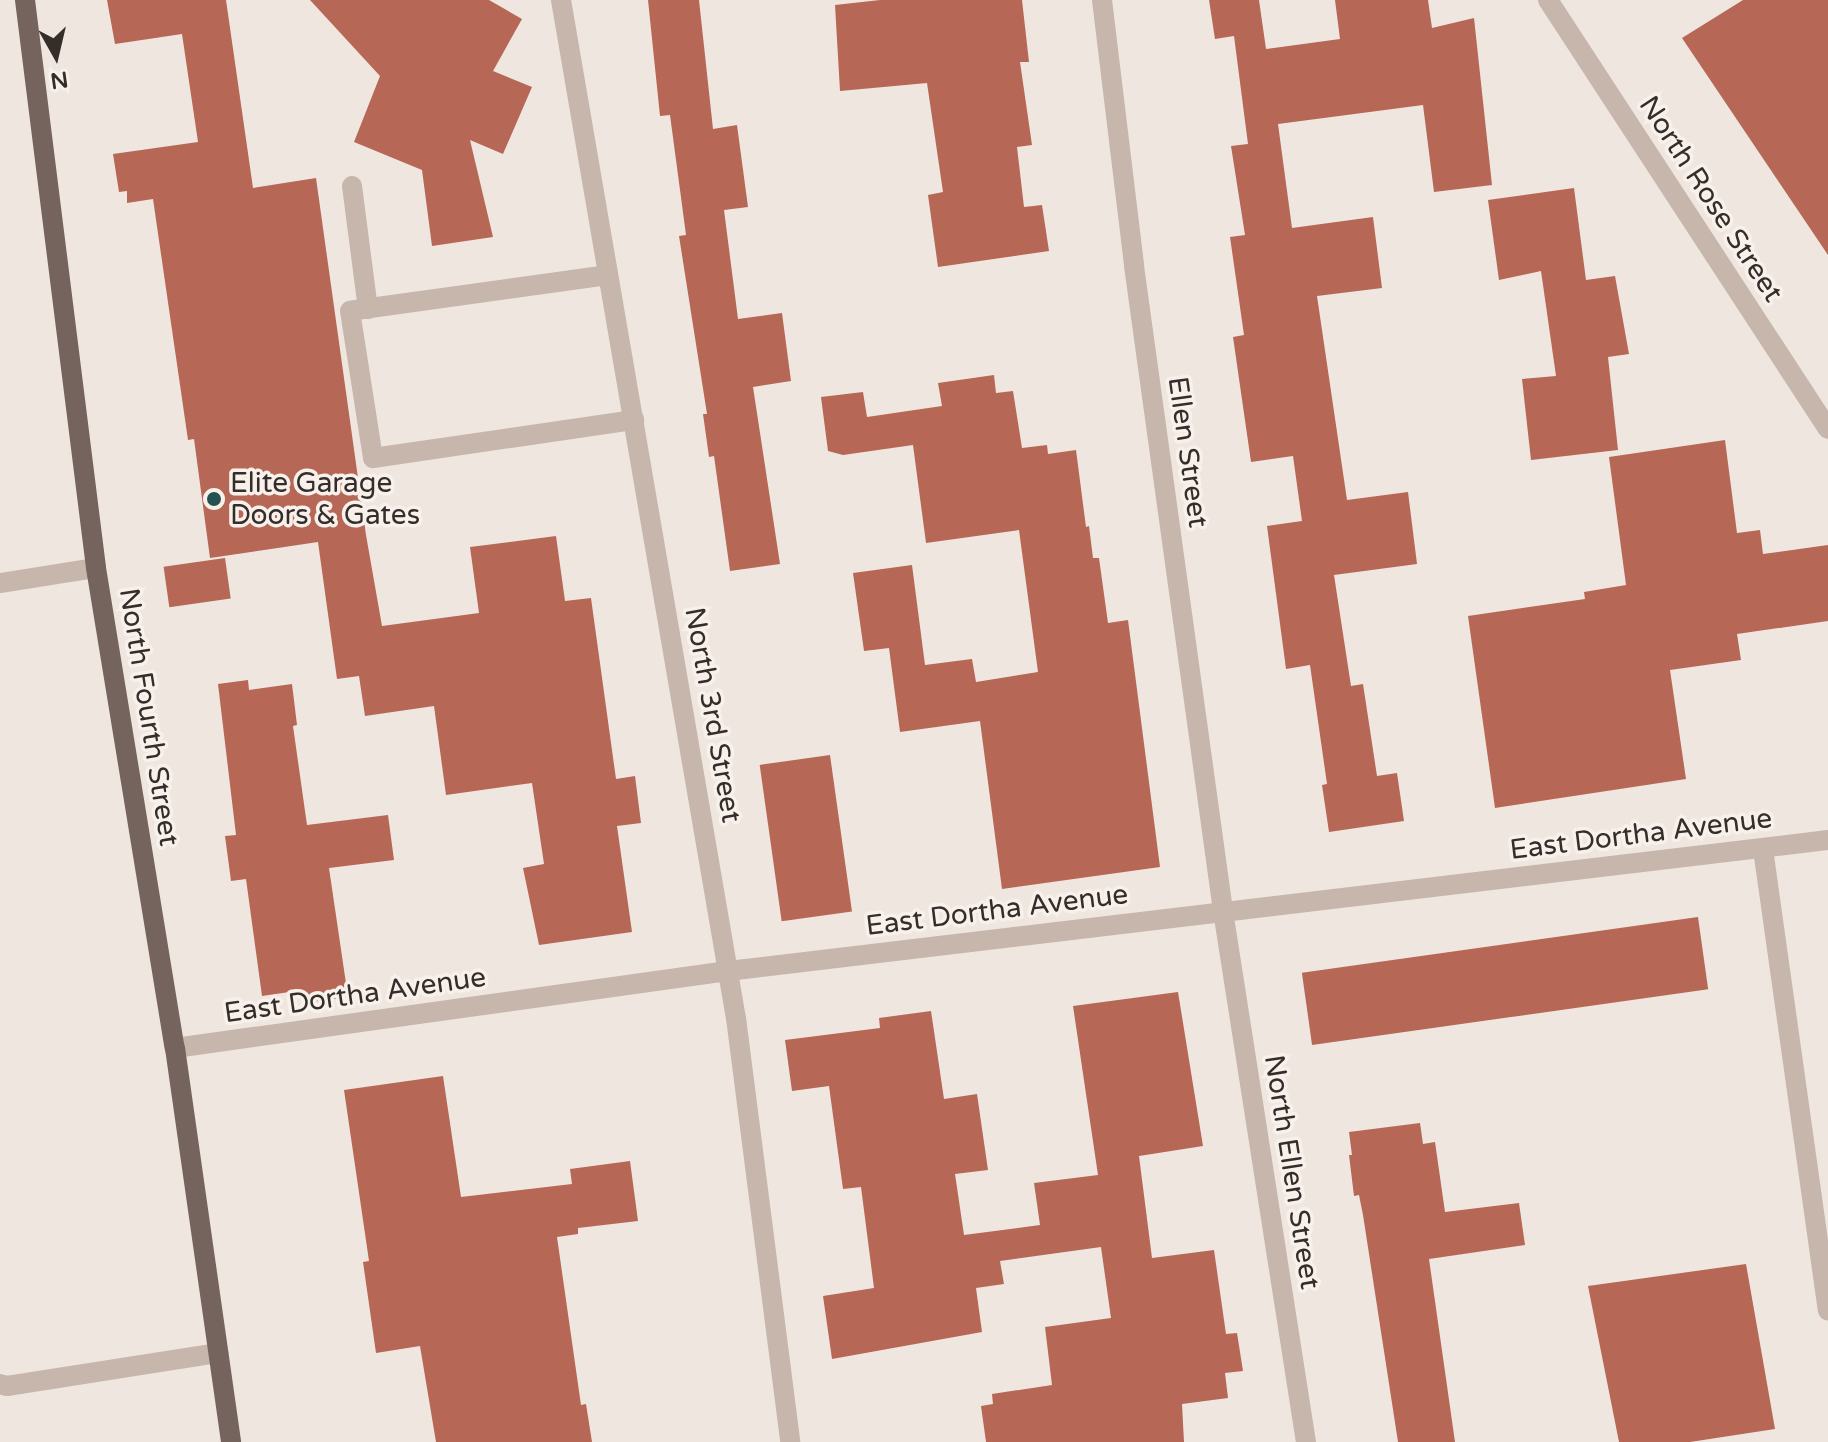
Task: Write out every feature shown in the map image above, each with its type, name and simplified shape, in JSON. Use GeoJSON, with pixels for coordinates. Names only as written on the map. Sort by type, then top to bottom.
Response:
{"type":"FeatureCollection","features":[{"type":"Feature","properties":{"kind":"main road","name":"North Fourth Street"},"geometry":{"type":"LineString","coordinates":[[25,0],[96,568],[175,1048],[231,1442]]}},
{"type":"Feature","properties":{"kind":"street","name":"North 3rd Street"},"geometry":{"type":"LineString","coordinates":[[561,0],[728,971],[790,1442]]}},
{"type":"Feature","properties":{"kind":"street","name":"Ellen Street"},"geometry":{"type":"LineString","coordinates":[[1102,0],[1136,282],[1223,911]]}},
{"type":"Feature","properties":{"kind":"street","name":"North Rose Street"},"geometry":{"type":"LineString","coordinates":[[1548,0],[1828,429]]}},
{"type":"Feature","properties":{"kind":"street"},"geometry":{"type":"LineString","coordinates":[[352,186],[368,309]]}},
{"type":"Feature","properties":{"kind":"street"},"geometry":{"type":"LineString","coordinates":[[608,275],[350,311],[373,458],[634,420]]}},
{"type":"Feature","properties":{"kind":"street"},"geometry":{"type":"LineString","coordinates":[[0,583],[96,568]]}},
{"type":"Feature","properties":{"kind":"street","name":"East Dortha Avenue"},"geometry":{"type":"LineString","coordinates":[[175,1048],[728,971],[1828,840]]}},
{"type":"Feature","properties":{"kind":"street"},"geometry":{"type":"LineString","coordinates":[[1763,849],[1828,1310]]}},
{"type":"Feature","properties":{"kind":"street","name":"North Ellen Street"},"geometry":{"type":"LineString","coordinates":[[1223,911],[1306,1442]]}},
{"type":"Feature","properties":{"kind":"street"},"geometry":{"type":"LineString","coordinates":[[0,1384],[21,1384],[218,1353]]}},
{"type":"Feature","properties":{"kind":"building"},"geometry":{"type":"Polygon","coordinates":[[[107,0],[226,0],[253,188],[316,178],[366,535],[382,626],[479,613],[470,547],[556,536],[565,601],[591,598],[616,779],[635,776],[641,823],[617,826],[632,932],[539,945],[523,868],[544,864],[532,783],[446,795],[434,706],[365,716],[359,676],[337,679],[318,542],[210,558],[194,439],[188,440],[153,199],[127,203],[127,191],[119,192],[113,154],[198,142],[182,34],[115,44],[107,0]]]}},
{"type":"Feature","properties":{"kind":"building"},"geometry":{"type":"Polygon","coordinates":[[[310,0],[489,0],[522,19],[493,71],[532,87],[503,154],[470,140],[493,237],[432,246],[422,170],[354,142],[380,76],[310,0]]]}},
{"type":"Feature","properties":{"kind":"building"},"geometry":{"type":"Polygon","coordinates":[[[648,0],[699,0],[713,129],[737,125],[748,207],[724,210],[738,319],[782,313],[791,381],[753,387],[780,564],[730,571],[714,456],[709,457],[703,414],[707,414],[679,236],[686,235],[670,115],[660,116],[648,0]]]}},
{"type":"Feature","properties":{"kind":"building"},"geometry":{"type":"Polygon","coordinates":[[[880,0],[1022,0],[1029,62],[1020,62],[1032,145],[1017,147],[1024,207],[1042,205],[1049,251],[938,267],[928,195],[943,192],[927,83],[840,91],[835,5],[880,0]]]}},
{"type":"Feature","properties":{"kind":"building"},"geometry":{"type":"Polygon","coordinates":[[[1209,0],[1259,0],[1266,49],[1340,39],[1335,0],[1428,0],[1432,28],[1474,18],[1492,185],[1434,192],[1423,105],[1278,124],[1292,228],[1373,217],[1382,288],[1317,296],[1347,500],[1408,492],[1417,564],[1334,575],[1351,686],[1363,684],[1377,776],[1397,773],[1404,821],[1329,832],[1322,785],[1327,784],[1310,665],[1286,669],[1267,526],[1302,521],[1293,456],[1251,462],[1233,337],[1244,335],[1230,237],[1245,235],[1231,146],[1248,144],[1234,36],[1215,39],[1209,0]]]}},
{"type":"Feature","properties":{"kind":"building"},"geometry":{"type":"Polygon","coordinates":[[[1743,0],[1828,0],[1828,255],[1682,38],[1743,0]]]}},
{"type":"Feature","properties":{"kind":"building"},"geometry":{"type":"Polygon","coordinates":[[[1574,188],[1586,280],[1615,276],[1629,354],[1608,357],[1618,450],[1531,460],[1522,379],[1556,376],[1541,271],[1499,280],[1488,200],[1574,188]]]}},
{"type":"Feature","properties":{"kind":"building"},"geometry":{"type":"Polygon","coordinates":[[[994,375],[996,393],[1013,391],[1022,448],[1047,445],[1048,454],[1076,450],[1086,527],[1089,526],[1093,558],[1099,558],[1108,623],[1128,620],[1160,867],[1002,889],[980,721],[900,732],[889,648],[864,651],[853,573],[912,565],[925,665],[972,659],[976,682],[1038,672],[1019,530],[926,543],[913,445],[843,455],[828,451],[821,397],[863,392],[867,417],[942,406],[938,383],[994,375]]]}},
{"type":"Feature","properties":{"kind":"building"},"geometry":{"type":"Polygon","coordinates":[[[1725,440],[1737,533],[1760,530],[1763,554],[1828,545],[1828,621],[1737,634],[1741,660],[1670,670],[1686,779],[1495,808],[1468,616],[1585,599],[1584,592],[1626,585],[1609,457],[1725,440]]]}},
{"type":"Feature","properties":{"kind":"building"},"geometry":{"type":"Polygon","coordinates":[[[225,558],[231,599],[169,607],[164,567],[225,558]]]}},
{"type":"Feature","properties":{"kind":"building"},"geometry":{"type":"Polygon","coordinates":[[[248,680],[249,690],[292,684],[297,725],[293,726],[307,825],[388,815],[394,860],[329,868],[348,997],[305,1003],[303,990],[262,996],[246,879],[231,881],[225,836],[236,835],[218,684],[248,680]]]}},
{"type":"Feature","properties":{"kind":"building"},"geometry":{"type":"Polygon","coordinates":[[[830,755],[852,911],[782,921],[760,765],[830,755]]]}},
{"type":"Feature","properties":{"kind":"building"},"geometry":{"type":"Polygon","coordinates":[[[1698,917],[1708,989],[1312,1045],[1302,973],[1698,917]]]}},
{"type":"Feature","properties":{"kind":"building"},"geometry":{"type":"Polygon","coordinates":[[[1178,992],[1203,1146],[1139,1156],[1152,1258],[1214,1250],[1226,1334],[1237,1333],[1243,1371],[1225,1373],[1228,1398],[1182,1404],[1184,1442],[986,1442],[981,1406],[993,1404],[992,1394],[1052,1385],[1045,1327],[1111,1318],[1101,1247],[1000,1261],[1004,1284],[976,1288],[982,1332],[832,1359],[823,1296],[874,1288],[861,1187],[843,1189],[829,1086],[792,1091],[785,1040],[880,1028],[879,1018],[931,1011],[944,1099],[977,1094],[988,1170],[955,1174],[964,1235],[1040,1225],[1034,1183],[1098,1175],[1073,1006],[1178,992]]]}},
{"type":"Feature","properties":{"kind":"building"},"geometry":{"type":"Polygon","coordinates":[[[443,1076],[461,1197],[572,1184],[570,1169],[630,1161],[638,1221],[578,1228],[578,1234],[557,1237],[581,1405],[586,1404],[592,1442],[436,1442],[420,1346],[376,1353],[363,1262],[369,1261],[344,1090],[443,1076]]]}},
{"type":"Feature","properties":{"kind":"building"},"geometry":{"type":"Polygon","coordinates":[[[1420,1123],[1423,1144],[1435,1142],[1445,1212],[1519,1203],[1525,1245],[1429,1259],[1455,1442],[1398,1442],[1363,1215],[1359,1195],[1354,1196],[1349,1155],[1352,1155],[1349,1132],[1420,1123]]]}},
{"type":"Feature","properties":{"kind":"building"},"geometry":{"type":"Polygon","coordinates":[[[1746,1264],[1775,1429],[1690,1442],[1619,1442],[1588,1286],[1746,1264]]]}},
{"type":"Feature","properties":{"kind":"place","name":"Elite Garage Doors & Gates"},"geometry":{"type":"Point","coordinates":[214,499]}}]}
